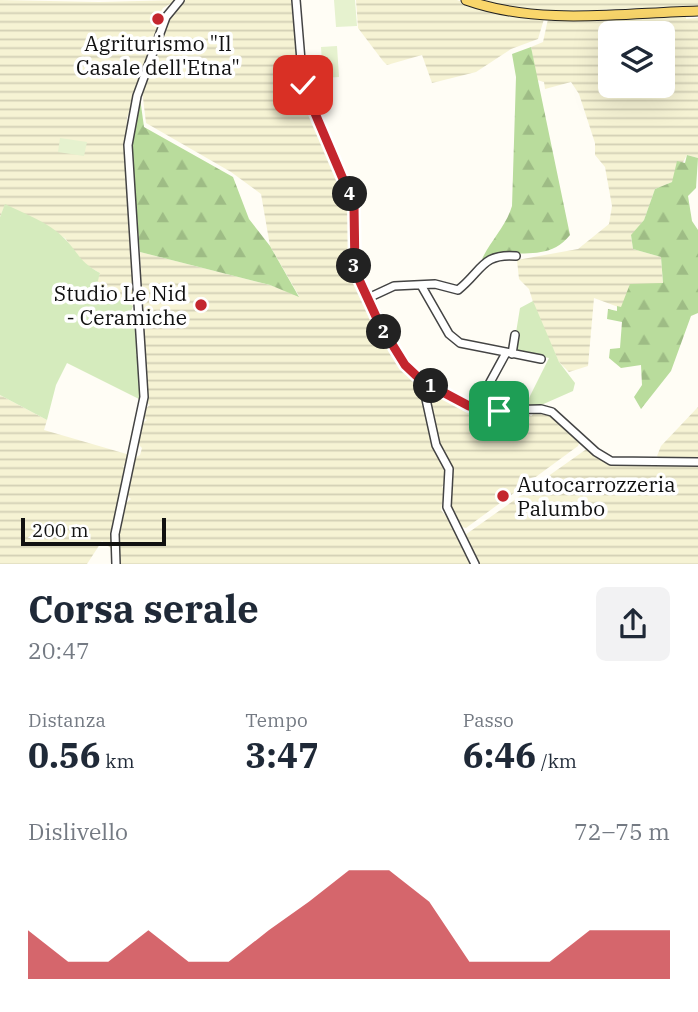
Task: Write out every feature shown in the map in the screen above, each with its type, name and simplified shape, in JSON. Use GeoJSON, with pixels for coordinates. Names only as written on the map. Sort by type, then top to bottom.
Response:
{"type":"FeatureCollection","features":[{"type":"Feature","properties":{"kind":"main road"},"geometry":{"type":"LineString","coordinates":[[466,0],[504,11],[532,15],[698,11]]}},
{"type":"Feature","properties":{"kind":"street"},"geometry":{"type":"LineString","coordinates":[[116,564],[116,534],[144,397],[128,145],[137,96],[166,17],[180,0]]}},
{"type":"Feature","properties":{"kind":"street"},"geometry":{"type":"LineString","coordinates":[[296,0],[303,85],[354,205],[355,271],[366,299],[399,356],[422,381],[476,408],[552,412],[596,452],[611,461],[698,462]]}},
{"type":"Feature","properties":{"kind":"street"},"geometry":{"type":"LineString","coordinates":[[366,299],[394,286],[421,285],[458,289],[478,272],[486,260],[499,256],[516,256]]}},
{"type":"Feature","properties":{"kind":"street"},"geometry":{"type":"LineString","coordinates":[[421,285],[452,337],[465,345],[541,359]]}},
{"type":"Feature","properties":{"kind":"street"},"geometry":{"type":"LineString","coordinates":[[476,408],[509,353],[514,335]]}},
{"type":"Feature","properties":{"kind":"street"},"geometry":{"type":"LineString","coordinates":[[422,381],[436,445],[449,469],[447,507],[475,564]]}},
{"type":"Feature","properties":{"kind":"shaded area"},"geometry":{"type":"Polygon","coordinates":[[[0,0],[177,0],[163,8],[158,17],[160,25],[127,118],[125,160],[133,240],[133,306],[95,288],[100,273],[82,263],[65,238],[5,205],[0,217],[0,0]]]}},
{"type":"Feature","properties":{"kind":"shaded area"},"geometry":{"type":"Polygon","coordinates":[[[184,0],[291,0],[301,98],[306,100],[351,204],[349,266],[378,328],[423,390],[445,465],[446,482],[442,487],[445,490],[441,510],[454,526],[451,528],[455,530],[473,564],[119,564],[119,534],[124,504],[131,499],[126,495],[135,458],[140,455],[142,448],[137,443],[142,423],[147,420],[143,417],[145,409],[150,405],[147,403],[143,333],[147,323],[142,318],[140,252],[270,285],[299,296],[270,246],[261,194],[231,172],[146,123],[142,90],[168,19],[184,0]]]}},
{"type":"Feature","properties":{"kind":"shaded area"},"geometry":{"type":"Polygon","coordinates":[[[356,0],[457,0],[489,12],[544,19],[538,39],[511,49],[476,72],[432,83],[422,55],[387,65],[383,61],[358,28],[356,0]]]}},
{"type":"Feature","properties":{"kind":"shaded area"},"geometry":{"type":"Polygon","coordinates":[[[474,0],[698,0],[698,6],[523,12],[474,0]]]}},
{"type":"Feature","properties":{"kind":"shaded area"},"geometry":{"type":"Polygon","coordinates":[[[698,18],[698,158],[687,155],[672,182],[655,189],[644,220],[631,236],[633,249],[661,257],[663,284],[621,308],[594,298],[588,366],[569,372],[559,362],[536,312],[529,289],[519,279],[517,260],[578,249],[609,224],[612,206],[605,167],[595,155],[595,143],[579,94],[571,82],[545,89],[544,82],[537,80],[531,47],[543,42],[548,19],[698,18]]]}},
{"type":"Feature","properties":{"kind":"shaded area"},"geometry":{"type":"Polygon","coordinates":[[[428,388],[460,405],[526,412],[531,416],[536,411],[547,412],[580,441],[578,446],[466,528],[459,526],[450,511],[448,497],[452,474],[438,444],[431,404],[433,400],[428,388]]]}},
{"type":"Feature","properties":{"kind":"shaded area"},"geometry":{"type":"Polygon","coordinates":[[[0,395],[47,420],[44,430],[130,455],[127,465],[123,466],[126,471],[113,550],[102,541],[87,564],[0,564],[0,395]]]}},
{"type":"Feature","properties":{"kind":"shaded area"},"geometry":{"type":"Polygon","coordinates":[[[698,407],[698,459],[661,461],[657,456],[661,446],[698,407]]]}},
{"type":"Feature","properties":{"kind":"shaded area"},"geometry":{"type":"Polygon","coordinates":[[[588,448],[600,459],[617,465],[698,464],[698,564],[478,564],[465,535],[588,448]]]}},
{"type":"Feature","properties":{"kind":"green space"},"geometry":{"type":"Polygon","coordinates":[[[334,0],[355,0],[357,26],[336,27],[334,0]]]}},
{"type":"Feature","properties":{"kind":"green space"},"geometry":{"type":"Polygon","coordinates":[[[337,46],[339,77],[323,78],[321,47],[337,46]]]}},
{"type":"Feature","properties":{"kind":"green space"},"geometry":{"type":"Polygon","coordinates":[[[531,47],[570,235],[550,250],[493,255],[482,259],[512,206],[516,77],[512,54],[531,47]]]}},
{"type":"Feature","properties":{"kind":"green space"},"geometry":{"type":"Polygon","coordinates":[[[140,98],[144,127],[233,177],[249,219],[270,246],[299,297],[270,285],[140,252],[131,149],[140,98]]]}},
{"type":"Feature","properties":{"kind":"green space"},"geometry":{"type":"Polygon","coordinates":[[[60,138],[87,142],[84,156],[58,152],[60,138]]]}},
{"type":"Feature","properties":{"kind":"green space"},"geometry":{"type":"Polygon","coordinates":[[[687,155],[698,158],[696,188],[688,196],[692,221],[698,230],[698,313],[691,316],[671,371],[641,409],[634,397],[642,385],[641,365],[621,368],[609,358],[610,349],[620,348],[622,322],[607,319],[608,309],[617,311],[617,306],[621,307],[630,284],[663,283],[661,257],[633,249],[631,235],[644,220],[655,189],[672,182],[677,161],[685,163],[687,155]]]}},
{"type":"Feature","properties":{"kind":"green space"},"geometry":{"type":"Polygon","coordinates":[[[5,204],[58,232],[83,261],[100,273],[96,288],[133,306],[131,311],[136,315],[139,351],[136,355],[139,357],[141,400],[67,363],[56,385],[47,420],[0,395],[0,217],[5,204]]]}},
{"type":"Feature","properties":{"kind":"green space"},"geometry":{"type":"Polygon","coordinates":[[[533,301],[559,362],[575,383],[573,391],[539,406],[525,406],[549,358],[513,351],[520,308],[533,301]]]}},
{"type":"Feature","properties":{"kind":"place","name":"Agriturismo \"Il Casale dell'Etna\""},"geometry":{"type":"Point","coordinates":[158,19]}},
{"type":"Feature","properties":{"kind":"place","name":"Studio Le Nid - Ceramiche"},"geometry":{"type":"Point","coordinates":[201,305]}},
{"type":"Feature","properties":{"kind":"place","name":"Autocarrozzeria Palumbo"},"geometry":{"type":"Point","coordinates":[503,496]}},
{"type":"Feature","properties":{"kind":"route"},"geometry":{"type":"LineString","coordinates":[[303,85],[354,205],[355,271],[379,323],[405,365],[422,381],[469,406],[499,411]]}}]}
